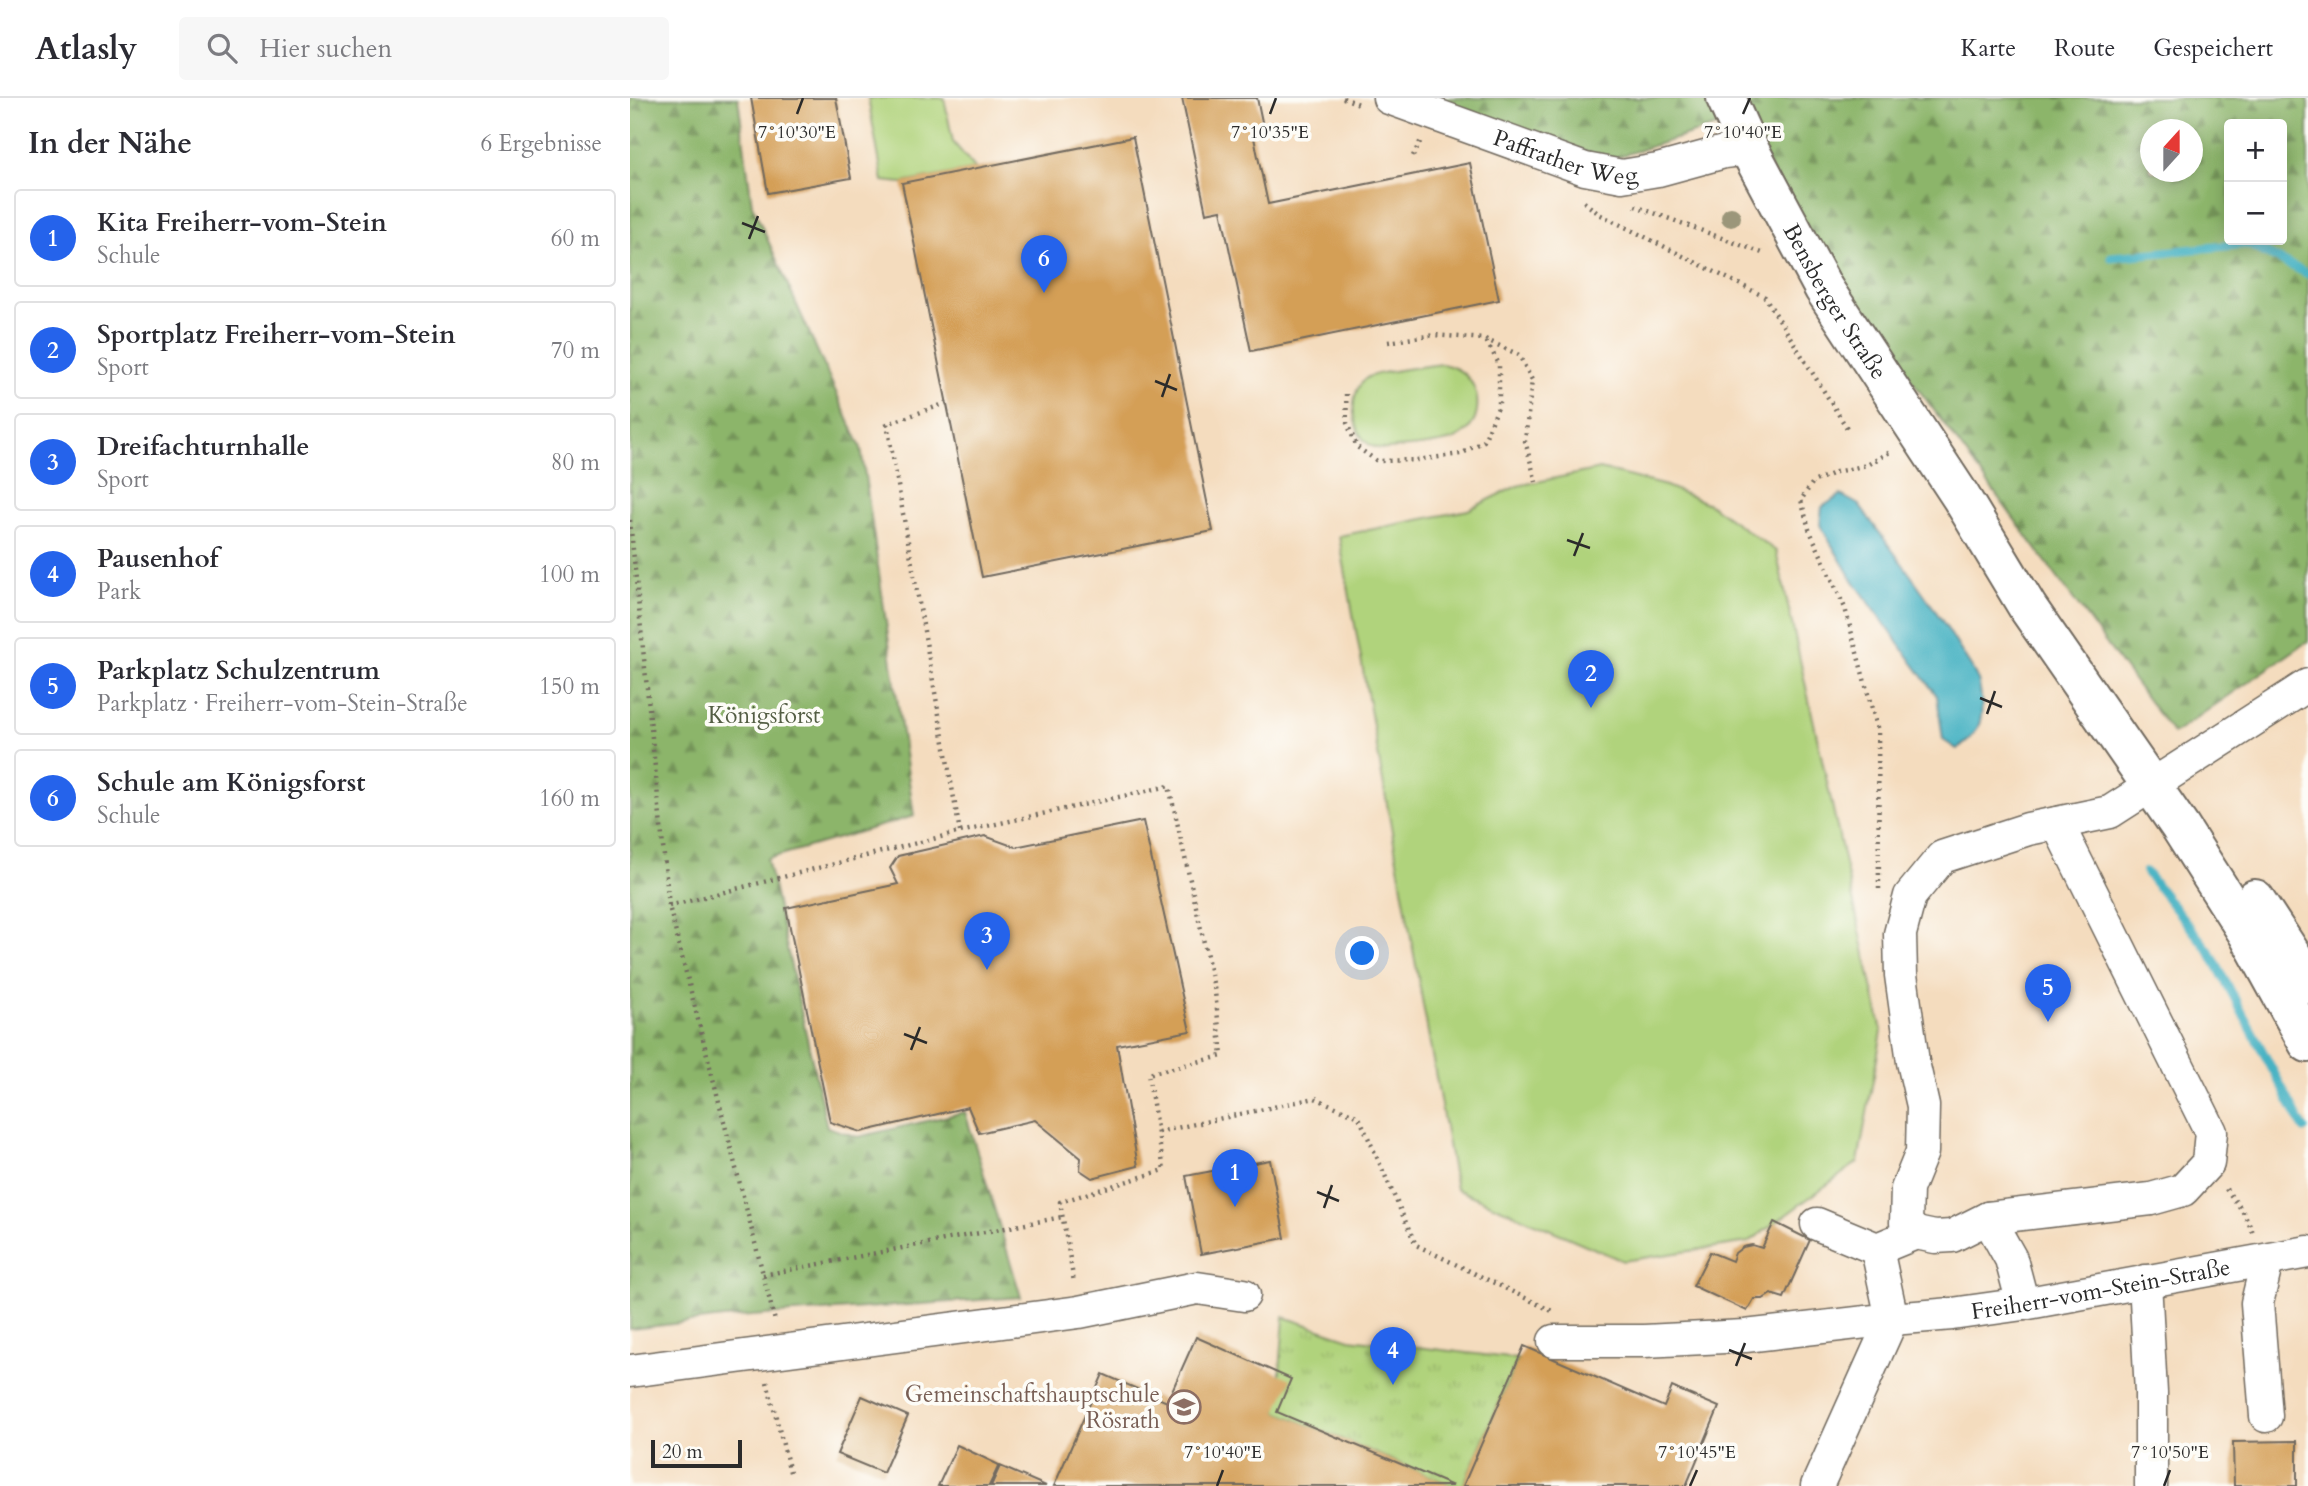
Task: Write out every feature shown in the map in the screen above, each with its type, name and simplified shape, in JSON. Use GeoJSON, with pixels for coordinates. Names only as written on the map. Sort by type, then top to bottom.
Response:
{"type":"FeatureCollection","features":[{"type":"Feature","properties":{"kind":"main road","name":"Bensberger Straße"},"geometry":{"type":"LineString","coordinates":[[1726,98],[1749,149],[1824,289],[1961,497],[2028,608],[2163,779]]}},
{"type":"Feature","properties":{"kind":"main road"},"geometry":{"type":"LineString","coordinates":[[2163,779],[2293,957],[2308,984]]}},
{"type":"Feature","properties":{"kind":"main road"},"geometry":{"type":"LineString","coordinates":[[2163,779],[2308,1043]]}},
{"type":"Feature","properties":{"kind":"street","name":"Paffrather Weg"},"geometry":{"type":"LineString","coordinates":[[1389,98],[1585,169],[1622,176],[1658,170],[1724,152],[1749,149]]}},
{"type":"Feature","properties":{"kind":"street"},"geometry":{"type":"LineString","coordinates":[[1911,1228],[1908,1189],[1922,1152],[1923,1106],[1913,1062],[1901,975],[1900,934],[1910,896],[1942,857],[2028,829],[2110,811],[2308,685]]}},
{"type":"Feature","properties":{"kind":"street"},"geometry":{"type":"LineString","coordinates":[[1911,1228],[1935,1237],[1952,1236],[1988,1218],[2151,1199],[2183,1190],[2208,1163],[2211,1132],[2057,823]]}},
{"type":"Feature","properties":{"kind":"street"},"geometry":{"type":"LineString","coordinates":[[1988,1218],[2011,1259],[2023,1304]]}},
{"type":"Feature","properties":{"kind":"street"},"geometry":{"type":"LineString","coordinates":[[1817,1224],[1877,1249]]}},
{"type":"Feature","properties":{"kind":"street"},"geometry":{"type":"LineString","coordinates":[[1877,1249],[1911,1228]]}},
{"type":"Feature","properties":{"kind":"street"},"geometry":{"type":"LineString","coordinates":[[1817,1486],[1892,1320],[1877,1249]]}},
{"type":"Feature","properties":{"kind":"street","name":"Freiherr-vom-Stein-Straße"},"geometry":{"type":"LineString","coordinates":[[1554,1341],[1644,1341],[1745,1336],[1892,1320],[2023,1304],[2308,1252]]}},
{"type":"Feature","properties":{"kind":"street"},"geometry":{"type":"LineString","coordinates":[[2266,1416],[2257,1303],[2267,1261]]}},
{"type":"Feature","properties":{"kind":"street"},"geometry":{"type":"LineString","coordinates":[[2145,1281],[2151,1393],[2151,1486]]}},
{"type":"Feature","properties":{"kind":"street"},"geometry":{"type":"LineString","coordinates":[[630,1371],[1079,1312],[1197,1288],[1244,1295]]}},
{"type":"Feature","properties":{"kind":"path"},"geometry":{"type":"LineString","coordinates":[[1413,156],[1426,129]]}},
{"type":"Feature","properties":{"kind":"path"},"geometry":{"type":"LineString","coordinates":[[1583,201],[1599,214],[1765,297],[1847,428]]}},
{"type":"Feature","properties":{"kind":"path"},"geometry":{"type":"LineString","coordinates":[[1624,202],[1775,258]]}},
{"type":"Feature","properties":{"kind":"path"},"geometry":{"type":"LineString","coordinates":[[1388,342],[1434,335],[1485,339],[1519,355],[1532,380],[1525,441],[1536,482]]}},
{"type":"Feature","properties":{"kind":"path"},"geometry":{"type":"LineString","coordinates":[[1346,394],[1347,423],[1357,447],[1377,461],[1417,460],[1461,454],[1484,441],[1499,405],[1499,364],[1485,339]]}},
{"type":"Feature","properties":{"kind":"path"},"geometry":{"type":"LineString","coordinates":[[947,403],[887,424],[960,832]]}},
{"type":"Feature","properties":{"kind":"path"},"geometry":{"type":"LineString","coordinates":[[1879,895],[1878,732],[1845,608],[1809,529],[1801,500],[1813,482],[1836,472],[1867,465],[1899,448]]}},
{"type":"Feature","properties":{"kind":"path"},"geometry":{"type":"LineString","coordinates":[[630,520],[669,906],[763,1275],[771,1354],[791,1476]]}},
{"type":"Feature","properties":{"kind":"path"},"geometry":{"type":"LineString","coordinates":[[669,906],[960,832],[1168,786],[1215,992],[1222,1056],[1148,1074],[1164,1170],[1059,1202],[1079,1312]]}},
{"type":"Feature","properties":{"kind":"path"},"geometry":{"type":"LineString","coordinates":[[1158,1132],[1315,1098],[1359,1117],[1416,1245],[1561,1315],[1590,1341]]}},
{"type":"Feature","properties":{"kind":"path"},"geometry":{"type":"LineString","coordinates":[[2208,1163],[2242,1210],[2267,1261]]}},
{"type":"Feature","properties":{"kind":"path"},"geometry":{"type":"LineString","coordinates":[[763,1275],[1062,1217]]}},
{"type":"Feature","properties":{"kind":"green space","name":"Königsforst"},"geometry":{"type":"Polygon","coordinates":[[[630,98],[738,98],[752,205],[861,448],[914,816],[767,859],[827,1127],[858,1137],[965,1112],[1021,1297],[723,1318],[630,1329],[630,98]]]}},
{"type":"Feature","properties":{"kind":"green space"},"geometry":{"type":"Polygon","coordinates":[[[868,98],[944,98],[953,142],[976,169],[902,183],[883,181],[868,98]]]}},
{"type":"Feature","properties":{"kind":"green space"},"geometry":{"type":"Polygon","coordinates":[[[1433,98],[2308,98],[2308,641],[2173,734],[1823,260],[1742,118],[1608,160],[1433,98]]]}},
{"type":"Feature","properties":{"kind":"green space"},"geometry":{"type":"Polygon","coordinates":[[[1442,364],[1457,369],[1466,376],[1477,396],[1475,417],[1463,435],[1429,445],[1388,449],[1375,448],[1365,441],[1355,420],[1354,407],[1360,384],[1373,375],[1442,364]]]}},
{"type":"Feature","properties":{"kind":"green space"},"geometry":{"type":"Polygon","coordinates":[[[1600,469],[1666,486],[1709,504],[1776,551],[1882,1031],[1858,1162],[1749,1242],[1623,1261],[1456,1189],[1339,536],[1468,510],[1517,486],[1600,469]]]}},
{"type":"Feature","properties":{"kind":"green space"},"geometry":{"type":"Polygon","coordinates":[[[1284,1317],[1350,1339],[1518,1359],[1463,1486],[1453,1486],[1277,1412],[1284,1317]]]}},
{"type":"Feature","properties":{"kind":"water"},"geometry":{"type":"Polygon","coordinates":[[[1841,495],[1859,505],[1927,598],[1977,677],[1982,704],[1980,721],[1972,736],[1957,749],[1943,740],[1937,696],[1850,576],[1820,525],[1822,507],[1841,495]]]}},
{"type":"Feature","properties":{"kind":"building"},"geometry":{"type":"Polygon","coordinates":[[[751,98],[836,98],[851,178],[768,193],[751,98]]]}},
{"type":"Feature","properties":{"kind":"building"},"geometry":{"type":"Polygon","coordinates":[[[1182,98],[1257,98],[1264,131],[1253,133],[1268,204],[1470,163],[1499,300],[1251,351],[1221,210],[1206,213],[1182,98]]]}},
{"type":"Feature","properties":{"kind":"building"},"geometry":{"type":"Polygon","coordinates":[[[1133,137],[1213,531],[982,577],[902,183],[1133,137]]]}},
{"type":"Feature","properties":{"kind":"building"},"geometry":{"type":"Polygon","coordinates":[[[1143,821],[1190,1031],[1117,1045],[1138,1166],[1092,1178],[1080,1170],[1081,1158],[1035,1120],[979,1133],[968,1107],[861,1132],[830,1122],[786,908],[898,884],[890,868],[898,856],[985,836],[1015,847],[1143,821]]]}},
{"type":"Feature","properties":{"kind":"building"},"geometry":{"type":"Polygon","coordinates":[[[1270,1160],[1285,1238],[1201,1254],[1186,1176],[1270,1160]]]}},
{"type":"Feature","properties":{"kind":"building"},"geometry":{"type":"Polygon","coordinates":[[[1774,1222],[1810,1240],[1784,1298],[1771,1294],[1763,1299],[1754,1299],[1747,1311],[1693,1286],[1710,1252],[1732,1261],[1735,1253],[1743,1247],[1752,1245],[1762,1248],[1774,1222]]]}},
{"type":"Feature","properties":{"kind":"building","name":"Gemeinschaftshauptschule Rösrath"},"geometry":{"type":"Polygon","coordinates":[[[1196,1337],[1291,1379],[1277,1412],[1453,1486],[1054,1486],[1103,1374],[1167,1402],[1196,1337]]]}},
{"type":"Feature","properties":{"kind":"building"},"geometry":{"type":"Polygon","coordinates":[[[1524,1346],[1664,1407],[1672,1387],[1719,1407],[1686,1486],[1463,1486],[1524,1346]]]}},
{"type":"Feature","properties":{"kind":"building"},"geometry":{"type":"Polygon","coordinates":[[[862,1396],[908,1416],[883,1473],[837,1454],[862,1396]]]}},
{"type":"Feature","properties":{"kind":"building"},"geometry":{"type":"Polygon","coordinates":[[[2297,1441],[2297,1486],[2234,1486],[2233,1442],[2297,1441]]]}},
{"type":"Feature","properties":{"kind":"building"},"geometry":{"type":"Polygon","coordinates":[[[957,1445],[999,1465],[989,1486],[938,1486],[957,1445]]]}},
{"type":"Feature","properties":{"kind":"building","name":"Gemeinschaftshauptschule Rösrath"},"geometry":{"type":"Polygon","coordinates":[[[1000,1466],[1046,1486],[991,1486],[1000,1466]]]}},
{"type":"Feature","properties":{"kind":"waterway"},"geometry":{"type":"LineString","coordinates":[[2111,257],[2247,244],[2308,274]]}},
{"type":"Feature","properties":{"kind":"waterway"},"geometry":{"type":"LineString","coordinates":[[2146,872],[2210,952],[2304,1129]]}},
{"type":"Feature","properties":{"kind":"place","name":"Schule am Königsforst"},"geometry":{"type":"Point","coordinates":[1044,293]}},
{"type":"Feature","properties":{"kind":"place","name":"Sportplatz Freiherr-vom-Stein"},"geometry":{"type":"Point","coordinates":[1591,708]}},
{"type":"Feature","properties":{"kind":"place","name":"Dreifachturnhalle"},"geometry":{"type":"Point","coordinates":[987,970]}},
{"type":"Feature","properties":{"kind":"place","name":"Parkplatz Schulzentrum"},"geometry":{"type":"Point","coordinates":[2048,1022]}},
{"type":"Feature","properties":{"kind":"place","name":"Kita Freiherr-vom-Stein"},"geometry":{"type":"Point","coordinates":[1235,1207]}},
{"type":"Feature","properties":{"kind":"place","name":"Pausenhof"},"geometry":{"type":"Point","coordinates":[1393,1385]}},
{"type":"Feature","properties":{"kind":"place","name":"Gemeinschaftshauptschule Rösrath"},"geometry":{"type":"Point","coordinates":[1184,1407]}}]}
